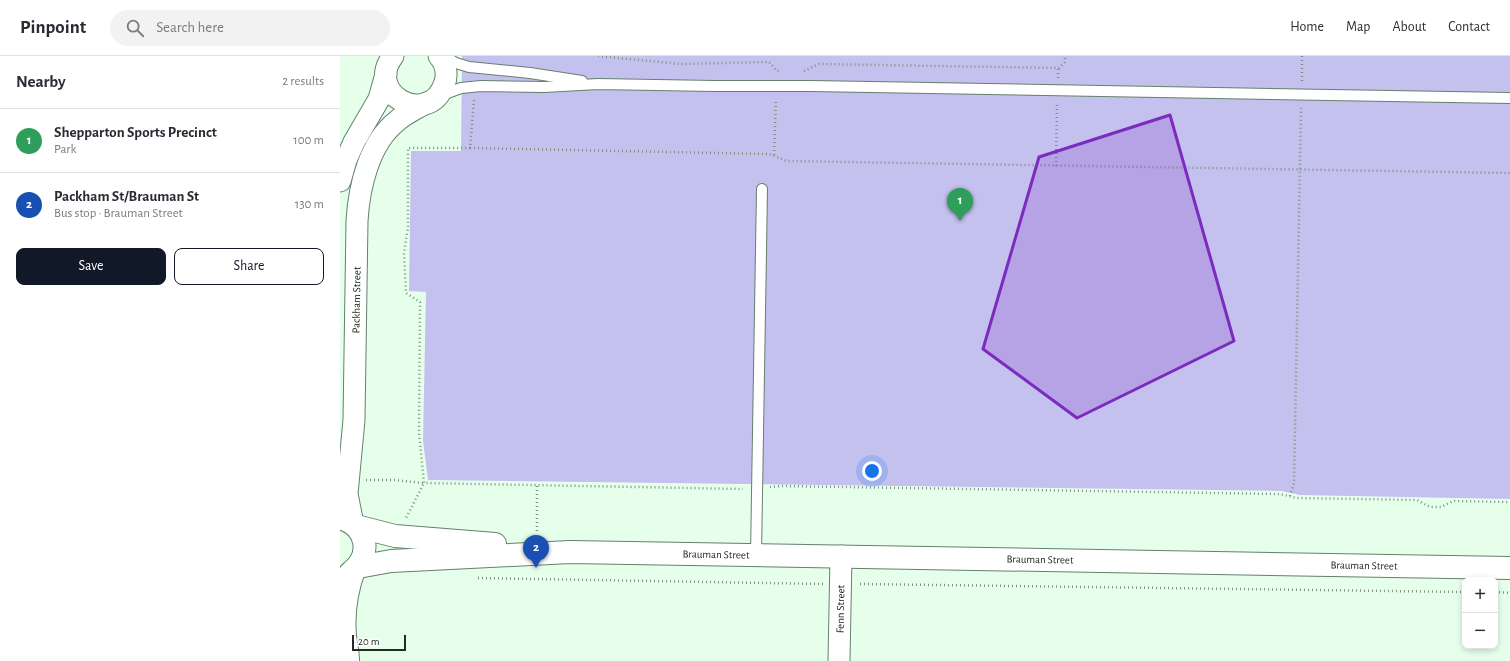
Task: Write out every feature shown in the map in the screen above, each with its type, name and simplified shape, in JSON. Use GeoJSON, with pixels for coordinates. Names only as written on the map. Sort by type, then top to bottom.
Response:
{"type":"FeatureCollection","features":[{"type":"Feature","properties":{"kind":"street","name":"Packham Street"},"geometry":{"type":"LineString","coordinates":[[349,523],[347,497],[354,420],[357,221],[360,195],[370,162],[377,146],[388,129],[400,118],[430,101],[441,91],[446,77],[445,66],[439,56]]}},
{"type":"Feature","properties":{"kind":"street"},"geometry":{"type":"LineString","coordinates":[[386,65],[389,88],[398,100],[412,105],[430,101]]}},
{"type":"Feature","properties":{"kind":"street"},"geometry":{"type":"LineString","coordinates":[[340,181],[346,160],[354,142],[379,99],[386,65]]}},
{"type":"Feature","properties":{"kind":"street"},"geometry":{"type":"LineString","coordinates":[[348,661],[345,636],[344,605],[351,572],[364,555],[365,546],[363,537],[349,523]]}},
{"type":"Feature","properties":{"kind":"street","name":"Brauman Street"},"geometry":{"type":"LineString","coordinates":[[349,523],[395,536],[462,549],[1510,568]]}},
{"type":"Feature","properties":{"kind":"street","name":"Brauman Street"},"geometry":{"type":"LineString","coordinates":[[351,572],[383,562],[462,549]]}},
{"type":"Feature","properties":{"kind":"street","name":"Fenn Street"},"geometry":{"type":"LineString","coordinates":[[839,661],[841,556]]}},
{"type":"Feature","properties":{"kind":"lane"},"geometry":{"type":"LineString","coordinates":[[444,56],[456,63],[469,66],[537,74],[598,84]]}},
{"type":"Feature","properties":{"kind":"lane"},"geometry":{"type":"LineString","coordinates":[[430,101],[451,90],[476,86],[544,87],[598,84],[1510,98]]}},
{"type":"Feature","properties":{"kind":"lane"},"geometry":{"type":"LineString","coordinates":[[756,555],[762,189]]}},
{"type":"Feature","properties":{"kind":"path"},"geometry":{"type":"LineString","coordinates":[[598,56],[681,64],[769,62],[777,71],[774,155]]}},
{"type":"Feature","properties":{"kind":"path"},"geometry":{"type":"LineString","coordinates":[[797,71],[804,71],[819,64],[1059,68],[1065,62],[1065,56]]}},
{"type":"Feature","properties":{"kind":"path"},"geometry":{"type":"LineString","coordinates":[[1290,496],[1294,483],[1302,56]]}},
{"type":"Feature","properties":{"kind":"path"},"geometry":{"type":"LineString","coordinates":[[1056,166],[1058,68]]}},
{"type":"Feature","properties":{"kind":"path"},"geometry":{"type":"LineString","coordinates":[[777,71],[784,71]]}},
{"type":"Feature","properties":{"kind":"path"},"geometry":{"type":"LineString","coordinates":[[470,148],[476,86]]}},
{"type":"Feature","properties":{"kind":"path"},"geometry":{"type":"LineString","coordinates":[[424,483],[419,432],[420,302],[406,293],[404,258],[408,227],[408,148],[769,154],[786,161],[1510,173]]}},
{"type":"Feature","properties":{"kind":"path"},"geometry":{"type":"LineString","coordinates":[[348,478],[424,483],[756,489],[797,486],[1272,494],[1297,498],[1417,500],[1430,507],[1441,507],[1453,501],[1510,502]]}},
{"type":"Feature","properties":{"kind":"path"},"geometry":{"type":"LineString","coordinates":[[537,485],[537,531]]}},
{"type":"Feature","properties":{"kind":"path"},"geometry":{"type":"LineString","coordinates":[[475,578],[1462,592]]}},
{"type":"Feature","properties":{"kind":"path"},"geometry":{"type":"LineString","coordinates":[[1498,592],[1510,593]]}},
{"type":"Feature","properties":{"kind":"highlighted area"},"geometry":{"type":"Polygon","coordinates":[[[1170,115],[1234,341],[1077,418],[983,349],[1039,157],[1170,115]]]}},
{"type":"Feature","properties":{"kind":"shaded area"},"geometry":{"type":"Polygon","coordinates":[[[462,56],[1510,56],[1510,499],[1300,495],[1282,491],[428,480],[423,441],[426,292],[409,291],[411,151],[461,151],[462,56]]]}},
{"type":"Feature","properties":{"kind":"place","name":"Shepparton Sports Precinct"},"geometry":{"type":"Point","coordinates":[960,221]}},
{"type":"Feature","properties":{"kind":"place","name":"Packham St/Brauman St"},"geometry":{"type":"Point","coordinates":[536,568]}}]}
